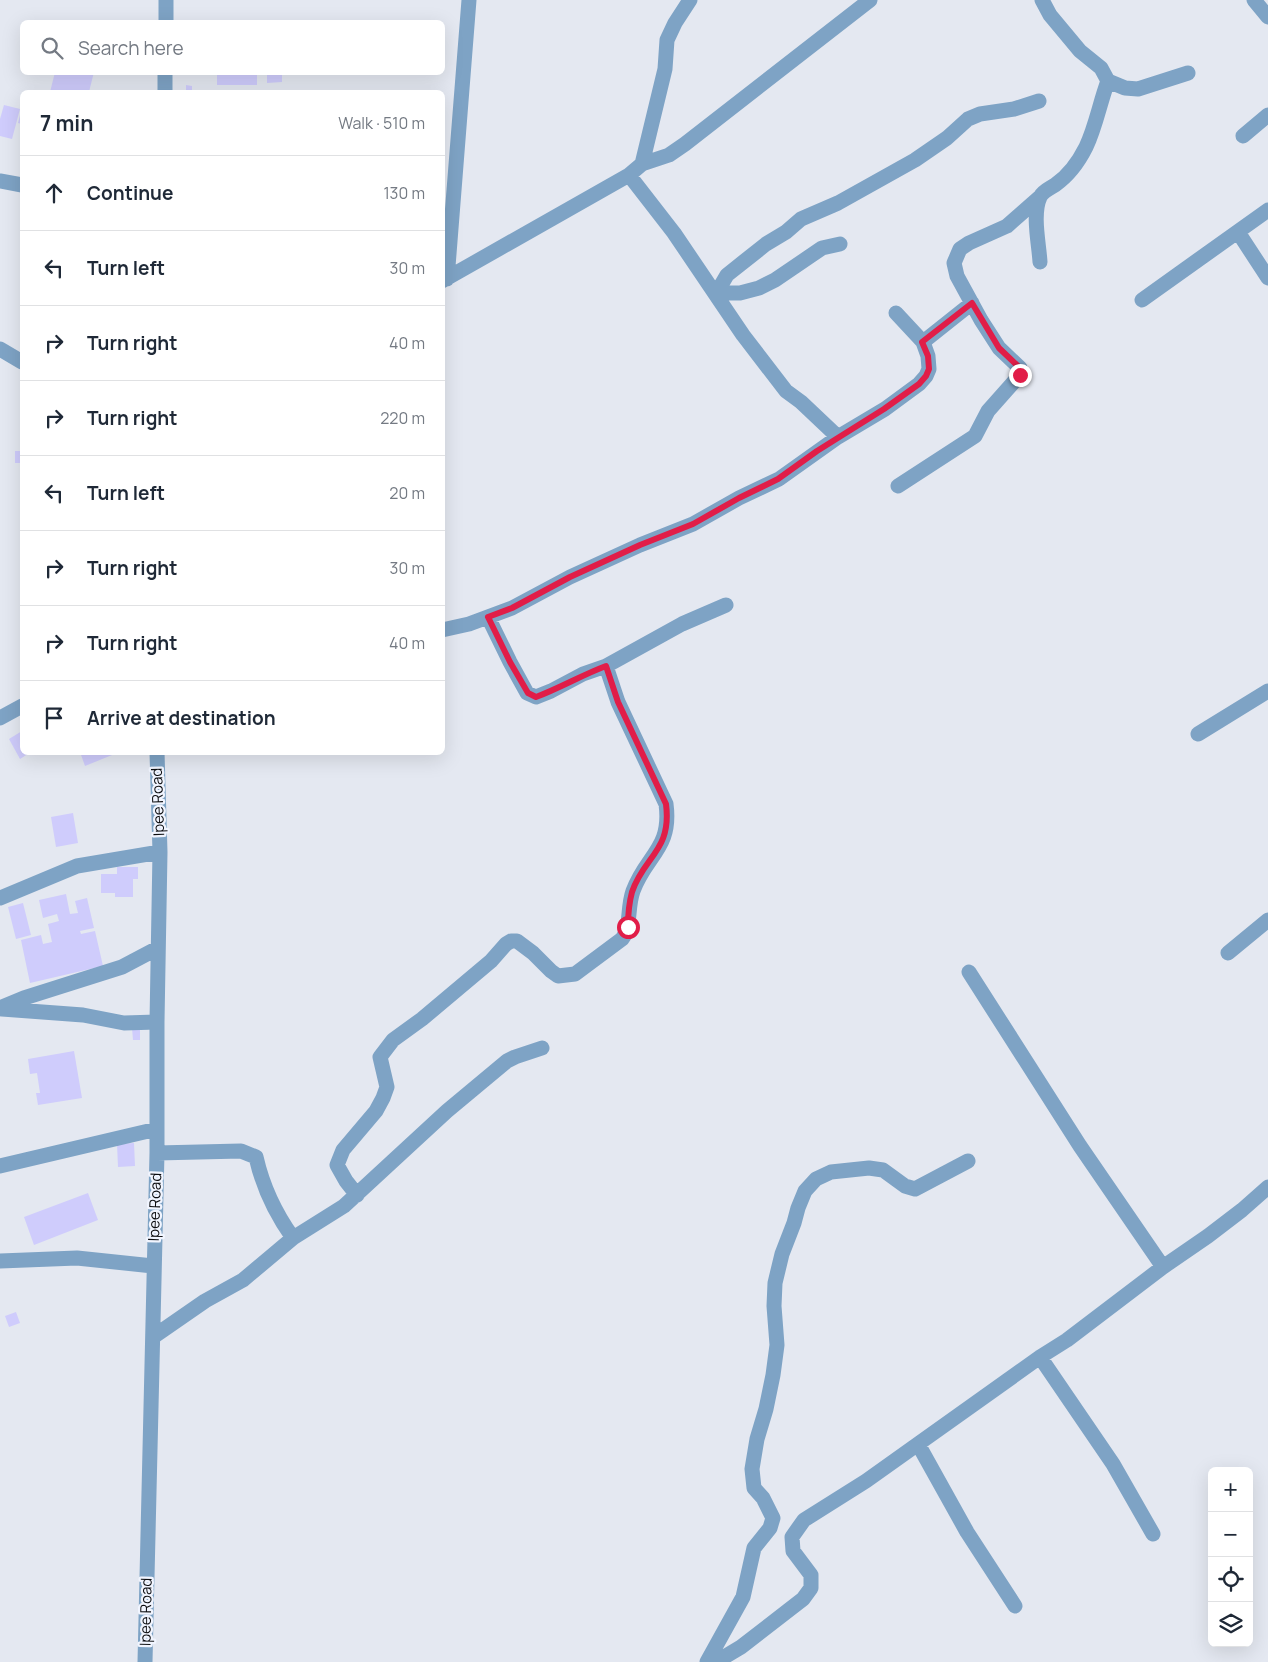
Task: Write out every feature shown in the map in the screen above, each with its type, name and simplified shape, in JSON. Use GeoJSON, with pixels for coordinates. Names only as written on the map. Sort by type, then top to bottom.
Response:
{"type":"FeatureCollection","features":[{"type":"Feature","properties":{"kind":"street"},"geometry":{"type":"LineString","coordinates":[[166,0],[166,20]]}},
{"type":"Feature","properties":{"kind":"street"},"geometry":{"type":"LineString","coordinates":[[445,280],[469,0]]}},
{"type":"Feature","properties":{"kind":"street"},"geometry":{"type":"LineString","coordinates":[[642,164],[665,69],[667,40],[675,23],[690,0]]}},
{"type":"Feature","properties":{"kind":"street"},"geometry":{"type":"LineString","coordinates":[[445,280],[630,175],[642,164],[669,155],[870,0]]}},
{"type":"Feature","properties":{"kind":"street"},"geometry":{"type":"LineString","coordinates":[[1042,0],[1070,40],[1100,68],[1108,81],[1125,88],[1138,89],[1188,73]]}},
{"type":"Feature","properties":{"kind":"street"},"geometry":{"type":"LineString","coordinates":[[1254,0],[1268,17]]}},
{"type":"Feature","properties":{"kind":"street"},"geometry":{"type":"LineString","coordinates":[[165,75],[165,90]]}},
{"type":"Feature","properties":{"kind":"street"},"geometry":{"type":"LineString","coordinates":[[898,486],[975,436],[988,411],[1020,375],[1020,368],[999,348],[972,303],[957,276],[954,263],[960,249],[968,243],[1007,226],[1074,167],[1089,139],[1108,81]]}},
{"type":"Feature","properties":{"kind":"street"},"geometry":{"type":"LineString","coordinates":[[717,289],[727,275],[801,219],[838,203],[915,160],[946,138],[968,119],[980,114],[1014,109],[1039,101]]}},
{"type":"Feature","properties":{"kind":"street"},"geometry":{"type":"LineString","coordinates":[[1243,136],[1268,115]]}},
{"type":"Feature","properties":{"kind":"street"},"geometry":{"type":"LineString","coordinates":[[630,175],[717,289],[743,335],[786,392],[801,402],[838,437]]}},
{"type":"Feature","properties":{"kind":"street"},"geometry":{"type":"LineString","coordinates":[[0,181],[20,185]]}},
{"type":"Feature","properties":{"kind":"street"},"geometry":{"type":"LineString","coordinates":[[1040,197],[1036,224],[1040,262]]}},
{"type":"Feature","properties":{"kind":"street"},"geometry":{"type":"LineString","coordinates":[[1142,300],[1268,210]]}},
{"type":"Feature","properties":{"kind":"street"},"geometry":{"type":"LineString","coordinates":[[1238,232],[1268,278]]}},
{"type":"Feature","properties":{"kind":"street"},"geometry":{"type":"LineString","coordinates":[[717,289],[727,293],[740,293],[759,288],[775,280],[822,248],[840,244]]}},
{"type":"Feature","properties":{"kind":"street"},"geometry":{"type":"LineString","coordinates":[[922,342],[972,303]]}},
{"type":"Feature","properties":{"kind":"street"},"geometry":{"type":"LineString","coordinates":[[445,629],[469,624],[512,608],[570,577],[640,545],[693,524],[778,479],[838,437],[884,409],[919,384],[929,369],[928,356],[922,342],[896,313]]}},
{"type":"Feature","properties":{"kind":"street"},"geometry":{"type":"LineString","coordinates":[[0,349],[20,361]]}},
{"type":"Feature","properties":{"kind":"street"},"geometry":{"type":"LineString","coordinates":[[488,617],[528,693],[536,697],[583,674],[606,666],[682,624],[726,605]]}},
{"type":"Feature","properties":{"kind":"street"},"geometry":{"type":"LineString","coordinates":[[357,1194],[346,1181],[337,1165],[343,1150],[376,1111],[383,1098],[387,1087],[380,1057],[393,1040],[422,1019],[492,961],[506,944],[511,941],[517,940],[551,972],[558,976],[567,976],[576,974],[622,939],[626,933],[632,892],[664,840],[668,818],[666,804],[618,702],[606,666]]}},
{"type":"Feature","properties":{"kind":"street"},"geometry":{"type":"LineString","coordinates":[[1198,734],[1268,691]]}},
{"type":"Feature","properties":{"kind":"street"},"geometry":{"type":"LineString","coordinates":[[0,718],[20,707]]}},
{"type":"Feature","properties":{"kind":"street","name":"Ipee Road"},"geometry":{"type":"LineString","coordinates":[[145,1662],[157,1153],[160,852],[157,755]]}},
{"type":"Feature","properties":{"kind":"street"},"geometry":{"type":"LineString","coordinates":[[0,898],[77,866],[160,852]]}},
{"type":"Feature","properties":{"kind":"street"},"geometry":{"type":"LineString","coordinates":[[1228,953],[1268,920]]}},
{"type":"Feature","properties":{"kind":"street"},"geometry":{"type":"LineString","coordinates":[[0,1008],[24,998],[122,967],[158,948]]}},
{"type":"Feature","properties":{"kind":"street"},"geometry":{"type":"LineString","coordinates":[[968,972],[1080,1146],[1163,1266]]}},
{"type":"Feature","properties":{"kind":"street"},"geometry":{"type":"LineString","coordinates":[[0,1008],[83,1015],[124,1023],[157,1022]]}},
{"type":"Feature","properties":{"kind":"street"},"geometry":{"type":"LineString","coordinates":[[153,1337],[205,1301],[243,1280],[294,1238],[344,1206],[448,1111],[507,1062],[515,1057],[542,1048]]}},
{"type":"Feature","properties":{"kind":"street"},"geometry":{"type":"LineString","coordinates":[[0,1166],[157,1129]]}},
{"type":"Feature","properties":{"kind":"street"},"geometry":{"type":"LineString","coordinates":[[157,1153],[241,1151],[256,1157],[260,1174],[278,1216],[294,1238]]}},
{"type":"Feature","properties":{"kind":"street"},"geometry":{"type":"LineString","coordinates":[[707,1662],[743,1597],[754,1548],[770,1528],[773,1518],[754,1488],[752,1469],[757,1439],[773,1375],[777,1345],[774,1306],[775,1283],[782,1254],[805,1191],[816,1179],[831,1172],[869,1168],[883,1170],[905,1186],[915,1189],[968,1161]]}},
{"type":"Feature","properties":{"kind":"street"},"geometry":{"type":"LineString","coordinates":[[716,1662],[741,1647],[803,1599],[811,1588],[811,1575],[793,1551],[792,1537],[804,1520],[866,1481],[1040,1357],[1067,1340],[1163,1266],[1208,1236],[1268,1187]]}},
{"type":"Feature","properties":{"kind":"street"},"geometry":{"type":"LineString","coordinates":[[0,1261],[77,1258],[153,1266]]}},
{"type":"Feature","properties":{"kind":"street"},"geometry":{"type":"LineString","coordinates":[[1040,1357],[1112,1464],[1153,1534]]}},
{"type":"Feature","properties":{"kind":"street"},"geometry":{"type":"LineString","coordinates":[[918,1444],[967,1532],[1015,1606]]}},
{"type":"Feature","properties":{"kind":"building"},"geometry":{"type":"Polygon","coordinates":[[[54,75],[93,75],[90,90],[50,90],[54,75]]]}},
{"type":"Feature","properties":{"kind":"building"},"geometry":{"type":"Polygon","coordinates":[[[217,75],[257,75],[257,85],[217,85],[217,75]]]}},
{"type":"Feature","properties":{"kind":"building"},"geometry":{"type":"Polygon","coordinates":[[[267,75],[282,75],[282,82],[267,83],[267,75]]]}},
{"type":"Feature","properties":{"kind":"building"},"geometry":{"type":"Polygon","coordinates":[[[186,85],[192,86],[192,90],[186,90],[186,85]]]}},
{"type":"Feature","properties":{"kind":"building"},"geometry":{"type":"Polygon","coordinates":[[[4,105],[20,109],[12,139],[0,136],[0,119],[4,105]]]}},
{"type":"Feature","properties":{"kind":"building"},"geometry":{"type":"Polygon","coordinates":[[[15,451],[20,451],[20,463],[15,463],[15,451]]]}},
{"type":"Feature","properties":{"kind":"building"},"geometry":{"type":"Polygon","coordinates":[[[20,732],[20,755],[26,755],[20,759],[9,739],[20,732]]]}},
{"type":"Feature","properties":{"kind":"building"},"geometry":{"type":"Polygon","coordinates":[[[81,755],[112,755],[85,766],[81,755]]]}},
{"type":"Feature","properties":{"kind":"building"},"geometry":{"type":"Polygon","coordinates":[[[73,813],[78,843],[56,847],[51,817],[73,813]]]}},
{"type":"Feature","properties":{"kind":"building"},"geometry":{"type":"Polygon","coordinates":[[[117,867],[138,867],[138,879],[133,879],[133,897],[115,897],[115,893],[101,893],[101,874],[117,874],[117,867]]]}},
{"type":"Feature","properties":{"kind":"building"},"geometry":{"type":"Polygon","coordinates":[[[66,894],[70,914],[78,913],[75,901],[87,898],[94,928],[80,931],[81,934],[95,931],[103,966],[30,983],[21,940],[41,935],[43,944],[52,942],[48,924],[59,921],[57,914],[43,918],[39,900],[66,894]]]}},
{"type":"Feature","properties":{"kind":"building"},"geometry":{"type":"Polygon","coordinates":[[[23,903],[31,935],[16,939],[8,907],[23,903]]]}},
{"type":"Feature","properties":{"kind":"building"},"geometry":{"type":"Polygon","coordinates":[[[132,1028],[140,1028],[140,1040],[133,1040],[132,1028]]]}},
{"type":"Feature","properties":{"kind":"building"},"geometry":{"type":"Polygon","coordinates":[[[74,1051],[82,1098],[38,1105],[36,1093],[40,1093],[37,1073],[30,1074],[28,1059],[74,1051]]]}},
{"type":"Feature","properties":{"kind":"building"},"geometry":{"type":"Polygon","coordinates":[[[134,1143],[135,1166],[118,1167],[117,1144],[134,1143]]]}},
{"type":"Feature","properties":{"kind":"building"},"geometry":{"type":"Polygon","coordinates":[[[88,1193],[98,1220],[34,1245],[24,1217],[88,1193]]]}},
{"type":"Feature","properties":{"kind":"building"},"geometry":{"type":"Polygon","coordinates":[[[16,1312],[20,1323],[9,1327],[5,1316],[16,1312]]]}},
{"type":"Feature","properties":{"kind":"route"},"geometry":{"type":"LineString","coordinates":[[628,927],[632,892],[664,840],[668,818],[666,804],[618,702],[606,666],[583,674],[536,697],[528,693],[488,617],[512,608],[570,577],[640,545],[693,524],[778,479],[919,384],[929,369],[928,356],[922,342],[972,303],[999,348],[1020,368],[1020,375]]}}]}
